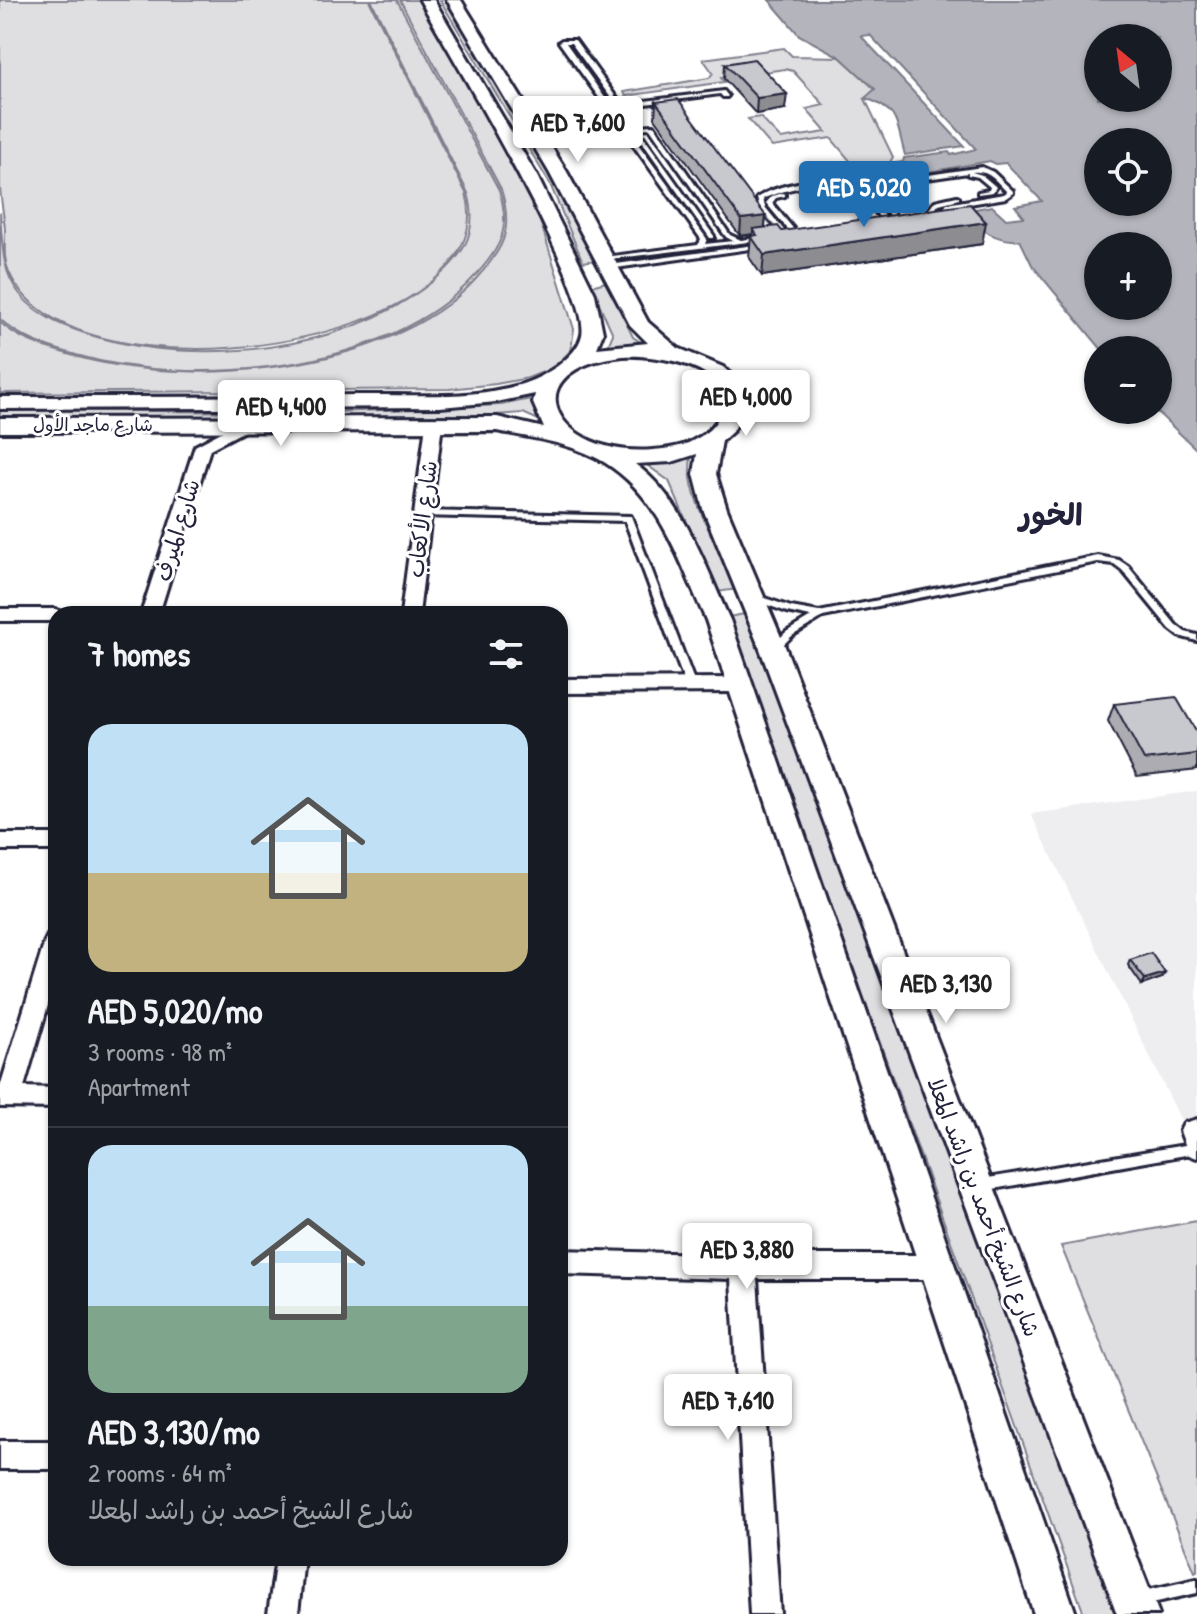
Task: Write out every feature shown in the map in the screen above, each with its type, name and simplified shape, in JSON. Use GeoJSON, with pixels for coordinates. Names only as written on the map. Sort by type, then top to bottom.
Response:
{"type":"FeatureCollection","features":[{"type":"Feature","properties":{"kind":"main road"},"geometry":{"type":"LineString","coordinates":[[427,0],[528,176],[585,294],[593,333],[582,359]]}},
{"type":"Feature","properties":{"kind":"main road"},"geometry":{"type":"LineString","coordinates":[[454,0],[558,172],[640,325],[669,351]]}},
{"type":"Feature","properties":{"kind":"main road"},"geometry":{"type":"LineString","coordinates":[[640,348],[669,351],[696,360],[717,372],[731,389],[734,407],[728,424],[711,440],[682,453],[646,459],[609,455],[567,440],[549,421],[543,401],[551,381],[559,372],[582,359],[609,351],[640,348]]}},
{"type":"Feature","properties":{"kind":"main road","name":"شارع ماجد الأول"},"geometry":{"type":"LineString","coordinates":[[0,403],[286,403],[490,397],[551,381]]}},
{"type":"Feature","properties":{"kind":"main road","name":"شارع ماجد الأول"},"geometry":{"type":"LineString","coordinates":[[0,425],[497,424],[567,440]]}},
{"type":"Feature","properties":{"kind":"main road","name":"شارع الشيخ أحمد بن راشد المعلا"},"geometry":{"type":"LineString","coordinates":[[711,440],[705,474],[715,509],[773,649],[1135,1607]]}},
{"type":"Feature","properties":{"kind":"main road"},"geometry":{"type":"LineString","coordinates":[[609,455],[649,485],[671,518],[718,620],[1055,1614]]}},
{"type":"Feature","properties":{"kind":"street","name":"شارع الأكعاب"},"geometry":{"type":"LineString","coordinates":[[411,606],[434,424]]}},
{"type":"Feature","properties":{"kind":"street"},"geometry":{"type":"LineString","coordinates":[[175,425],[203,446],[242,426]]}},
{"type":"Feature","properties":{"kind":"street","name":"شارع الميرف"},"geometry":{"type":"LineString","coordinates":[[153,606],[203,446]]}},
{"type":"Feature","properties":{"kind":"street"},"geometry":{"type":"LineString","coordinates":[[0,615],[48,615]]}},
{"type":"Feature","properties":{"kind":"street"},"geometry":{"type":"LineString","coordinates":[[568,686],[738,685]]}},
{"type":"Feature","properties":{"kind":"street"},"geometry":{"type":"LineString","coordinates":[[0,842],[48,842]]}},
{"type":"Feature","properties":{"kind":"street"},"geometry":{"type":"LineString","coordinates":[[48,966],[5,1098],[48,1098]]}},
{"type":"Feature","properties":{"kind":"street"},"geometry":{"type":"LineString","coordinates":[[1197,1130],[1192,1131],[1197,1148]]}},
{"type":"Feature","properties":{"kind":"street"},"geometry":{"type":"LineString","coordinates":[[568,1262],[743,1267],[935,1267]]}},
{"type":"Feature","properties":{"kind":"street"},"geometry":{"type":"LineString","coordinates":[[743,1267],[765,1614]]}},
{"type":"Feature","properties":{"kind":"street"},"geometry":{"type":"LineString","coordinates":[[0,1455],[48,1455]]}},
{"type":"Feature","properties":{"kind":"street"},"geometry":{"type":"LineString","coordinates":[[283,1614],[289,1566]]}},
{"type":"Feature","properties":{"kind":"lane"},"geometry":{"type":"LineString","coordinates":[[616,110],[573,41],[562,42],[616,110],[712,246]]}},
{"type":"Feature","properties":{"kind":"lane"},"geometry":{"type":"LineString","coordinates":[[722,92],[725,96],[616,110],[722,92]]}},
{"type":"Feature","properties":{"kind":"lane"},"geometry":{"type":"LineString","coordinates":[[629,128],[652,126],[728,236],[741,242]]}},
{"type":"Feature","properties":{"kind":"lane"},"geometry":{"type":"LineString","coordinates":[[629,128],[704,239],[701,247]]}},
{"type":"Feature","properties":{"kind":"lane"},"geometry":{"type":"LineString","coordinates":[[785,239],[759,203],[764,194],[839,181],[865,188],[982,169],[991,173],[1011,192],[1006,196],[949,205],[936,220],[870,223]]}},
{"type":"Feature","properties":{"kind":"lane"},"geometry":{"type":"LineString","coordinates":[[798,237],[771,206],[770,200],[850,186],[865,188],[973,174],[993,187],[988,192],[940,201],[927,215],[891,224]]}},
{"type":"Feature","properties":{"kind":"lane"},"geometry":{"type":"LineString","coordinates":[[865,188],[891,224]]}},
{"type":"Feature","properties":{"kind":"lane"},"geometry":{"type":"LineString","coordinates":[[607,263],[741,242],[812,235]]}},
{"type":"Feature","properties":{"kind":"lane"},"geometry":{"type":"LineString","coordinates":[[712,246],[728,236]]}},
{"type":"Feature","properties":{"kind":"lane"},"geometry":{"type":"LineString","coordinates":[[607,263],[701,247],[771,245]]}},
{"type":"Feature","properties":{"kind":"lane"},"geometry":{"type":"LineString","coordinates":[[423,514],[628,518],[691,686]]}},
{"type":"Feature","properties":{"kind":"lane"},"geometry":{"type":"LineString","coordinates":[[773,649],[798,627],[820,615],[1104,559],[1125,568],[1177,631],[1197,638]]}},
{"type":"Feature","properties":{"kind":"lane"},"geometry":{"type":"LineString","coordinates":[[751,595],[776,606],[820,615]]}},
{"type":"Feature","properties":{"kind":"lane"},"geometry":{"type":"LineString","coordinates":[[977,1186],[1197,1148]]}},
{"type":"Feature","properties":{"kind":"lane"},"geometry":{"type":"LineString","coordinates":[[1135,1607],[1197,1586]]}},
{"type":"Feature","properties":{"kind":"shaded area"},"geometry":{"type":"Polygon","coordinates":[[[0,0],[369,0],[466,193],[461,246],[422,290],[357,322],[277,342],[192,349],[112,340],[48,315],[9,272],[6,262],[0,188],[0,0]]]}},
{"type":"Feature","properties":{"kind":"shaded area"},"geometry":{"type":"Polygon","coordinates":[[[371,0],[397,0],[499,190],[503,203],[502,236],[492,256],[475,276],[438,308],[393,334],[342,352],[287,364],[231,370],[176,370],[123,365],[76,355],[26,337],[0,319],[0,212],[8,274],[27,302],[44,316],[65,326],[137,346],[180,351],[224,351],[313,339],[394,308],[440,275],[458,256],[469,234],[471,208],[468,193],[371,0]]]}},
{"type":"Feature","properties":{"kind":"shaded area"},"geometry":{"type":"Polygon","coordinates":[[[400,0],[421,0],[526,176],[574,329],[571,350],[555,367],[528,378],[449,389],[0,393],[0,322],[24,339],[71,355],[118,365],[171,371],[227,371],[283,366],[339,354],[391,337],[436,312],[474,281],[499,249],[506,228],[505,204],[501,189],[400,0]]]}},
{"type":"Feature","properties":{"kind":"shaded area"},"geometry":{"type":"Polygon","coordinates":[[[440,0],[452,0],[509,90],[597,260],[583,262],[550,184],[440,0]]]}},
{"type":"Feature","properties":{"kind":"shaded area"},"geometry":{"type":"Polygon","coordinates":[[[769,0],[1197,0],[1197,450],[1170,424],[1172,336],[1090,336],[1032,265],[1020,240],[1003,239],[988,233],[963,211],[992,206],[1006,219],[1024,217],[1015,206],[1042,201],[1006,163],[990,161],[900,177],[889,164],[903,162],[904,158],[949,152],[951,155],[976,149],[870,35],[861,36],[964,146],[905,155],[895,119],[885,107],[865,98],[875,89],[840,57],[799,35],[769,0]]]}},
{"type":"Feature","properties":{"kind":"shaded area"},"geometry":{"type":"Polygon","coordinates":[[[784,48],[792,56],[840,57],[876,90],[865,99],[893,157],[889,164],[856,168],[831,138],[772,147],[748,119],[760,117],[781,139],[826,132],[806,109],[824,105],[793,71],[785,69],[721,78],[724,82],[626,96],[624,92],[709,78],[713,73],[703,59],[784,48]]]}},
{"type":"Feature","properties":{"kind":"shaded area"},"geometry":{"type":"Polygon","coordinates":[[[606,282],[633,337],[645,345],[607,348],[613,334],[591,286],[606,282]]]}},
{"type":"Feature","properties":{"kind":"shaded area"},"geometry":{"type":"Polygon","coordinates":[[[536,398],[536,419],[523,413],[403,422],[309,421],[311,413],[501,405],[536,398]]]}},
{"type":"Feature","properties":{"kind":"shaded area"},"geometry":{"type":"Polygon","coordinates":[[[0,410],[277,412],[190,419],[0,418],[0,410]]]}},
{"type":"Feature","properties":{"kind":"shaded area"},"geometry":{"type":"Polygon","coordinates":[[[691,458],[690,473],[699,507],[738,589],[717,592],[669,481],[647,465],[691,458]]]}},
{"type":"Feature","properties":{"kind":"shaded area"},"geometry":{"type":"Polygon","coordinates":[[[745,614],[1120,1614],[1084,1614],[728,617],[745,614]]]}},
{"type":"Feature","properties":{"kind":"shaded area"},"geometry":{"type":"Polygon","coordinates":[[[1197,791],[1197,1153],[1031,814],[1197,791]]]}},
{"type":"Feature","properties":{"kind":"shaded area"},"geometry":{"type":"Polygon","coordinates":[[[1197,1221],[1197,1571],[1195,1572],[1061,1246],[1197,1221]]]}},
{"type":"Feature","properties":{"kind":"building"},"geometry":{"type":"Polygon","coordinates":[[[754,59],[787,94],[757,98],[725,64],[754,59]]]}},
{"type":"Feature","properties":{"kind":"building"},"geometry":{"type":"Polygon","coordinates":[[[678,99],[766,216],[741,219],[656,102],[678,99]]]}},
{"type":"Feature","properties":{"kind":"building"},"geometry":{"type":"Polygon","coordinates":[[[970,204],[986,222],[764,255],[751,236],[757,235],[753,229],[778,226],[782,231],[970,204]]]}},
{"type":"Feature","properties":{"kind":"building"},"geometry":{"type":"Polygon","coordinates":[[[1176,697],[1197,733],[1197,754],[1144,760],[1114,704],[1176,697]]]}},
{"type":"Feature","properties":{"kind":"building"},"geometry":{"type":"Polygon","coordinates":[[[1151,953],[1165,973],[1145,979],[1130,960],[1151,953]]]}},
{"type":"Feature","properties":{"kind":"district","name":"الخور"},"geometry":{"type":"Point","coordinates":[1051,515]}}]}
